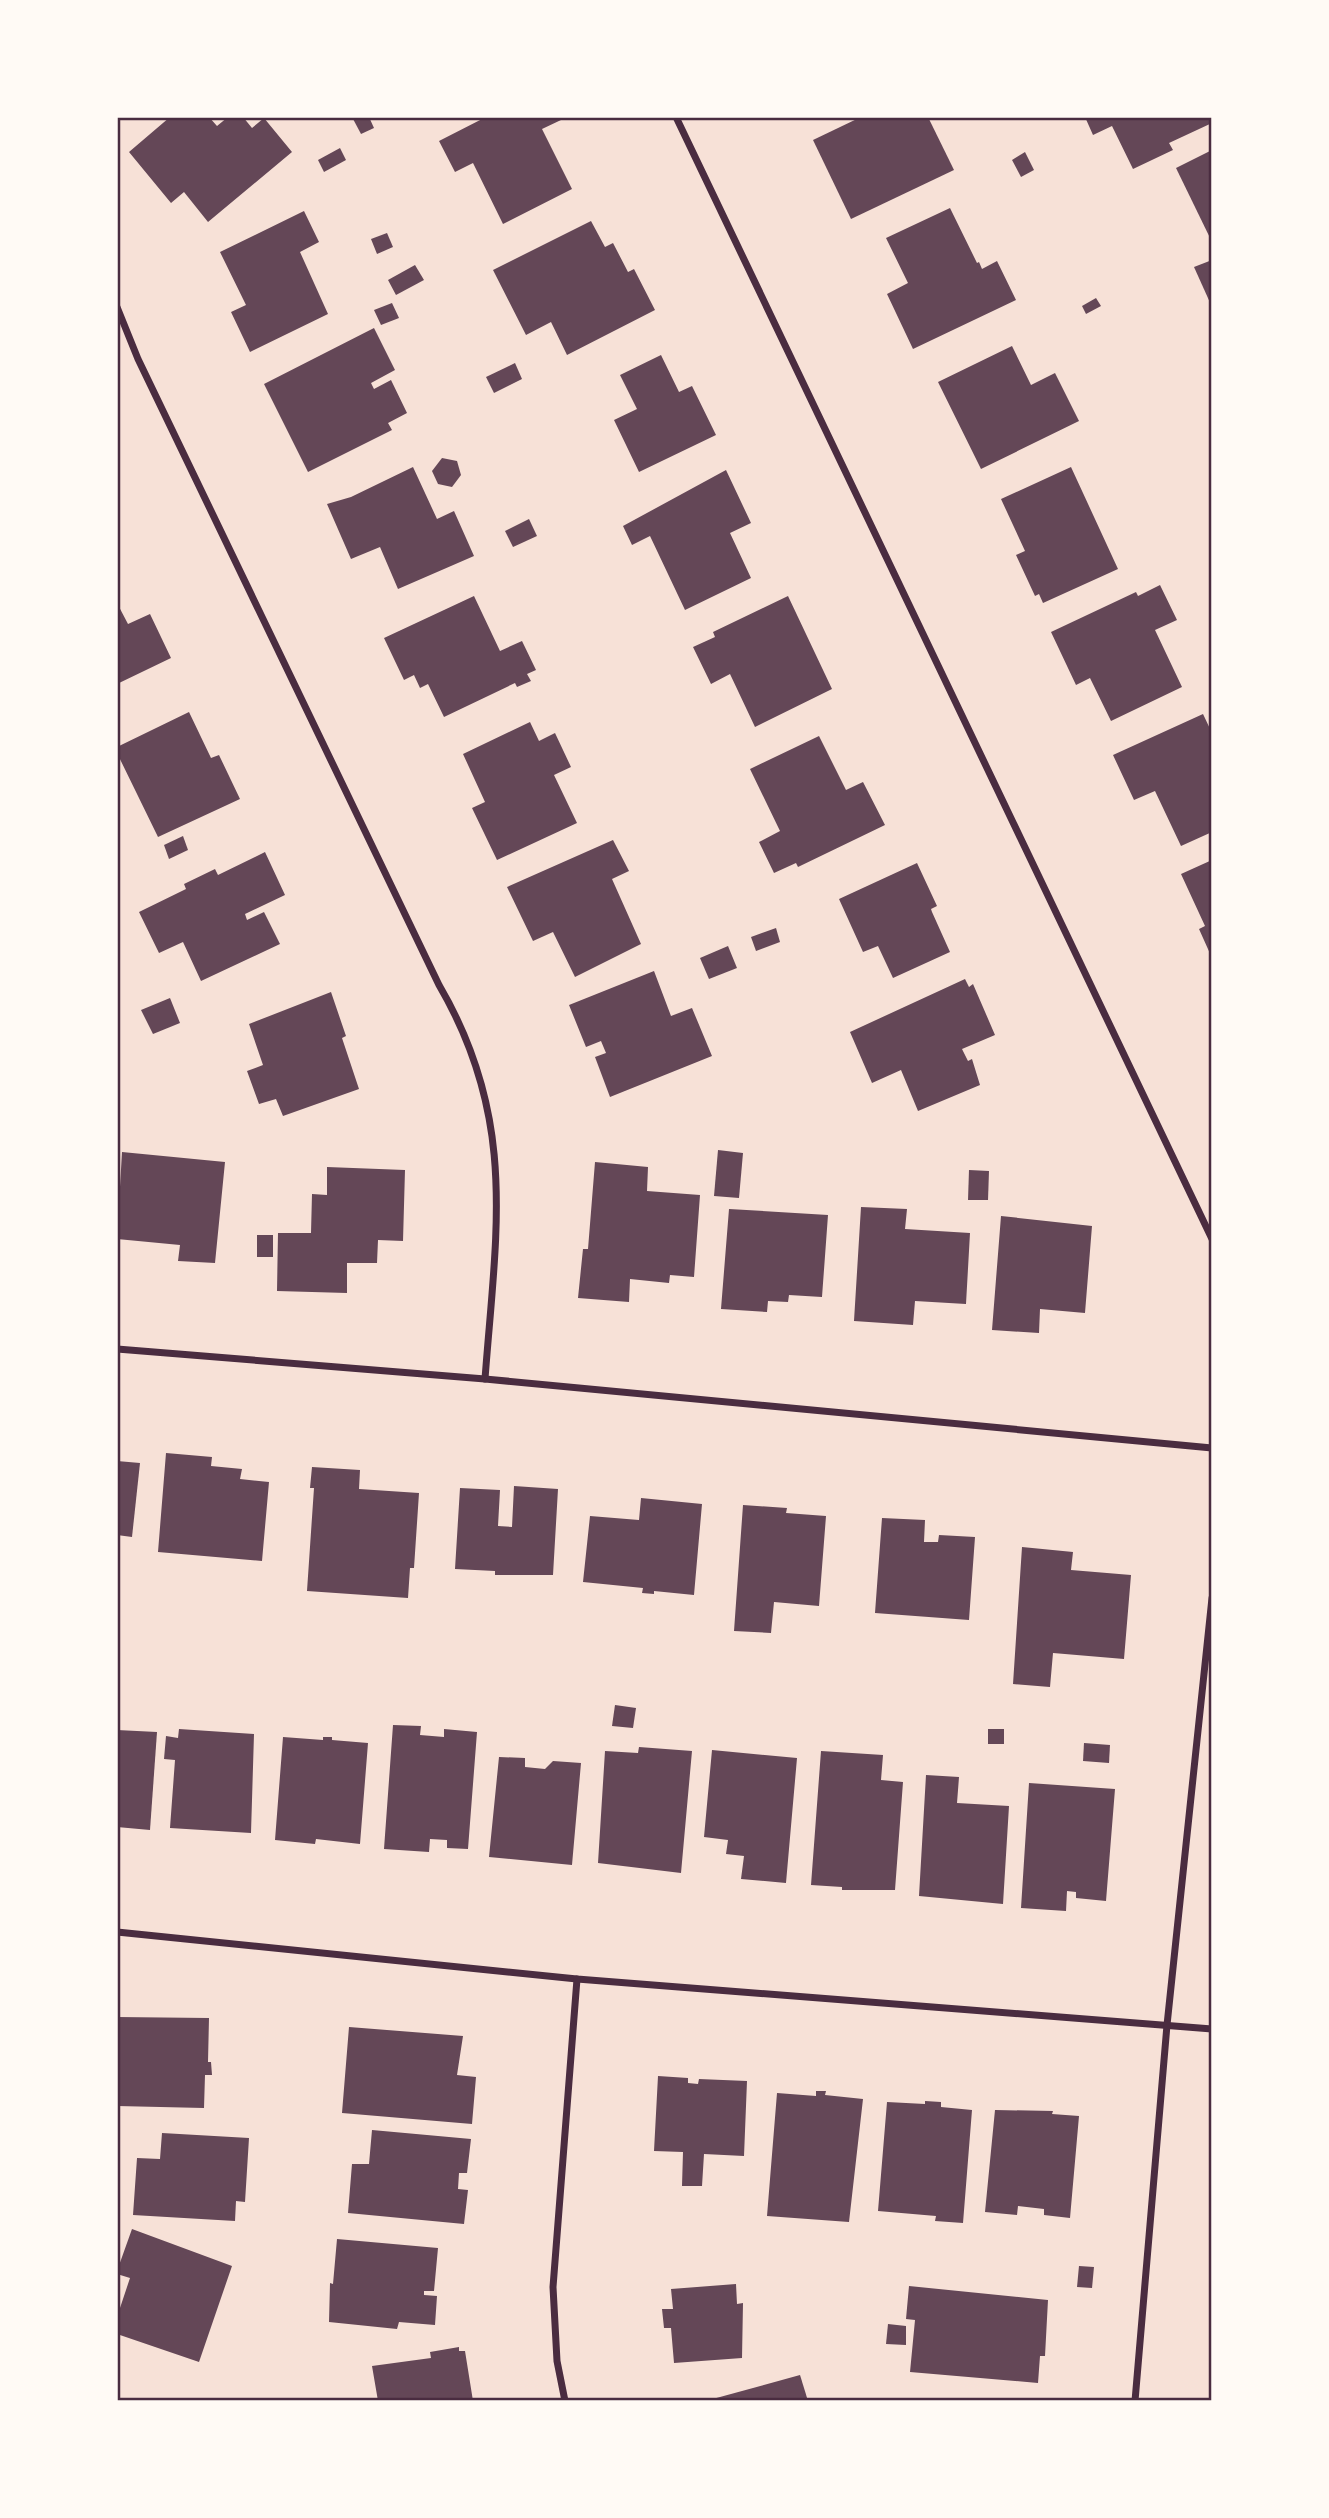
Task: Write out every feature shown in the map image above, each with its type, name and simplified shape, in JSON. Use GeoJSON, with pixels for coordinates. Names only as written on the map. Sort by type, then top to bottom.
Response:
{"type":"FeatureCollection","features":[{"type":"Feature","properties":{"kind":"street"},"geometry":{"type":"LineString","coordinates":[[676,117],[1212,1239]]}},
{"type":"Feature","properties":{"kind":"street"},"geometry":{"type":"LineString","coordinates":[[117,307],[150,384],[439,985],[456,1014],[481,1076],[495,1142],[497,1216],[485,1379]]}},
{"type":"Feature","properties":{"kind":"street"},"geometry":{"type":"LineString","coordinates":[[117,1349],[485,1379],[1212,1448]]}},
{"type":"Feature","properties":{"kind":"street"},"geometry":{"type":"LineString","coordinates":[[1135,2401],[1167,2025],[1212,1598]]}},
{"type":"Feature","properties":{"kind":"street"},"geometry":{"type":"LineString","coordinates":[[117,1932],[577,1979],[1212,2029]]}},
{"type":"Feature","properties":{"kind":"street"},"geometry":{"type":"LineString","coordinates":[[565,2401],[557,2361],[554,2287],[577,1979]]}},
{"type":"Feature","properties":{"kind":"building"},"geometry":{"type":"Polygon","coordinates":[[[170,117],[209,117],[217,126],[228,117],[243,117],[252,128],[264,118],[292,152],[208,222],[184,192],[171,203],[129,152],[170,117]]]}},
{"type":"Feature","properties":{"kind":"building"},"geometry":{"type":"Polygon","coordinates":[[[352,117],[369,117],[374,128],[361,134],[352,117]]]}},
{"type":"Feature","properties":{"kind":"building"},"geometry":{"type":"Polygon","coordinates":[[[486,117],[559,117],[561,120],[542,129],[572,189],[503,224],[473,163],[455,172],[439,141],[486,117]]]}},
{"type":"Feature","properties":{"kind":"building"},"geometry":{"type":"Polygon","coordinates":[[[861,117],[928,117],[954,170],[851,219],[813,140],[861,117]]]}},
{"type":"Feature","properties":{"kind":"building"},"geometry":{"type":"Polygon","coordinates":[[[1085,117],[1212,117],[1212,123],[1169,143],[1173,150],[1133,169],[1112,126],[1093,135],[1085,117]]]}},
{"type":"Feature","properties":{"kind":"building"},"geometry":{"type":"Polygon","coordinates":[[[340,148],[346,160],[324,172],[318,160],[340,148]]]}},
{"type":"Feature","properties":{"kind":"building"},"geometry":{"type":"Polygon","coordinates":[[[1212,150],[1212,242],[1176,168],[1212,150]]]}},
{"type":"Feature","properties":{"kind":"building"},"geometry":{"type":"Polygon","coordinates":[[[1025,152],[1034,170],[1021,177],[1012,160],[1025,152]]]}},
{"type":"Feature","properties":{"kind":"building"},"geometry":{"type":"Polygon","coordinates":[[[950,208],[977,263],[979,262],[982,269],[997,261],[1016,300],[913,349],[887,294],[908,283],[886,238],[950,208]]]}},
{"type":"Feature","properties":{"kind":"building"},"geometry":{"type":"Polygon","coordinates":[[[304,211],[319,242],[300,252],[328,314],[250,352],[231,312],[246,305],[220,252],[304,211]]]}},
{"type":"Feature","properties":{"kind":"building"},"geometry":{"type":"Polygon","coordinates":[[[591,221],[605,247],[613,243],[628,272],[634,269],[655,310],[567,355],[551,322],[526,335],[493,270],[591,221]]]}},
{"type":"Feature","properties":{"kind":"building"},"geometry":{"type":"Polygon","coordinates":[[[387,233],[393,247],[377,254],[371,239],[387,233]]]}},
{"type":"Feature","properties":{"kind":"building"},"geometry":{"type":"Polygon","coordinates":[[[1212,260],[1212,307],[1194,267],[1212,260]]]}},
{"type":"Feature","properties":{"kind":"building"},"geometry":{"type":"Polygon","coordinates":[[[415,265],[424,280],[396,295],[388,280],[415,265]]]}},
{"type":"Feature","properties":{"kind":"building"},"geometry":{"type":"Polygon","coordinates":[[[1096,298],[1101,306],[1086,314],[1082,306],[1096,298]]]}},
{"type":"Feature","properties":{"kind":"building"},"geometry":{"type":"Polygon","coordinates":[[[392,303],[399,318],[381,325],[374,310],[392,303]]]}},
{"type":"Feature","properties":{"kind":"building"},"geometry":{"type":"Polygon","coordinates":[[[374,328],[395,370],[371,383],[374,389],[391,380],[407,413],[388,423],[392,430],[308,472],[264,384],[374,328]]]}},
{"type":"Feature","properties":{"kind":"building"},"geometry":{"type":"Polygon","coordinates":[[[1012,346],[1031,385],[1055,373],[1079,421],[981,469],[938,382],[1012,346]]]}},
{"type":"Feature","properties":{"kind":"building"},"geometry":{"type":"Polygon","coordinates":[[[661,355],[679,392],[692,386],[716,435],[639,472],[614,420],[637,409],[620,375],[661,355]]]}},
{"type":"Feature","properties":{"kind":"building"},"geometry":{"type":"Polygon","coordinates":[[[515,363],[522,379],[494,393],[486,377],[515,363]]]}},
{"type":"Feature","properties":{"kind":"building"},"geometry":{"type":"Polygon","coordinates":[[[442,458],[457,461],[461,475],[452,487],[438,484],[432,471],[442,458]]]}},
{"type":"Feature","properties":{"kind":"building"},"geometry":{"type":"Polygon","coordinates":[[[413,467],[437,519],[454,511],[474,556],[398,589],[380,547],[351,559],[327,504],[351,497],[413,467]]]}},
{"type":"Feature","properties":{"kind":"building"},"geometry":{"type":"Polygon","coordinates":[[[1071,467],[1118,569],[1043,603],[1039,594],[1035,596],[1016,555],[1025,551],[1001,499],[1071,467]]]}},
{"type":"Feature","properties":{"kind":"building"},"geometry":{"type":"Polygon","coordinates":[[[726,470],[751,523],[730,533],[751,578],[685,610],[650,536],[632,545],[623,526],[726,470]]]}},
{"type":"Feature","properties":{"kind":"building"},"geometry":{"type":"Polygon","coordinates":[[[529,519],[537,536],[513,547],[505,531],[529,519]]]}},
{"type":"Feature","properties":{"kind":"building"},"geometry":{"type":"Polygon","coordinates":[[[1160,585],[1177,620],[1155,630],[1182,687],[1111,721],[1090,678],[1076,685],[1051,632],[1136,592],[1138,596],[1160,585]]]}},
{"type":"Feature","properties":{"kind":"building"},"geometry":{"type":"Polygon","coordinates":[[[474,596],[500,651],[522,641],[536,670],[527,674],[531,681],[517,687],[515,683],[444,717],[428,684],[420,688],[414,675],[404,680],[384,638],[474,596]]]}},
{"type":"Feature","properties":{"kind":"building"},"geometry":{"type":"Polygon","coordinates":[[[788,596],[832,689],[755,727],[730,674],[711,684],[693,647],[715,637],[713,632],[788,596]]]}},
{"type":"Feature","properties":{"kind":"building"},"geometry":{"type":"Polygon","coordinates":[[[117,603],[128,624],[150,614],[171,658],[117,684],[117,603]]]}},
{"type":"Feature","properties":{"kind":"building"},"geometry":{"type":"Polygon","coordinates":[[[189,712],[211,758],[219,755],[240,799],[158,837],[117,753],[117,747],[189,712]]]}},
{"type":"Feature","properties":{"kind":"building"},"geometry":{"type":"Polygon","coordinates":[[[1203,714],[1212,733],[1212,832],[1181,846],[1155,791],[1134,800],[1113,755],[1203,714]]]}},
{"type":"Feature","properties":{"kind":"building"},"geometry":{"type":"Polygon","coordinates":[[[530,722],[539,741],[555,733],[571,767],[554,775],[577,823],[497,860],[472,808],[485,802],[463,754],[530,722]]]}},
{"type":"Feature","properties":{"kind":"building"},"geometry":{"type":"Polygon","coordinates":[[[819,736],[846,790],[863,782],[885,825],[798,867],[796,863],[774,873],[759,842],[780,831],[750,769],[819,736]]]}},
{"type":"Feature","properties":{"kind":"building"},"geometry":{"type":"Polygon","coordinates":[[[183,836],[188,850],[169,859],[164,845],[183,836]]]}},
{"type":"Feature","properties":{"kind":"building"},"geometry":{"type":"Polygon","coordinates":[[[613,840],[629,871],[612,879],[641,944],[575,977],[553,932],[533,941],[507,887],[613,840]]]}},
{"type":"Feature","properties":{"kind":"building"},"geometry":{"type":"Polygon","coordinates":[[[265,852],[285,895],[245,914],[247,920],[264,912],[280,944],[201,981],[183,942],[159,953],[139,912],[186,889],[184,884],[215,869],[218,875],[265,852]]]}},
{"type":"Feature","properties":{"kind":"building"},"geometry":{"type":"Polygon","coordinates":[[[1212,860],[1212,958],[1199,929],[1205,926],[1181,874],[1212,860]]]}},
{"type":"Feature","properties":{"kind":"building"},"geometry":{"type":"Polygon","coordinates":[[[917,863],[937,906],[931,909],[950,952],[893,978],[878,946],[863,952],[839,899],[917,863]]]}},
{"type":"Feature","properties":{"kind":"building"},"geometry":{"type":"Polygon","coordinates":[[[776,928],[780,942],[756,951],[751,937],[776,928]]]}},
{"type":"Feature","properties":{"kind":"building"},"geometry":{"type":"Polygon","coordinates":[[[728,946],[737,968],[709,979],[700,958],[728,946]]]}},
{"type":"Feature","properties":{"kind":"building"},"geometry":{"type":"Polygon","coordinates":[[[654,971],[671,1016],[692,1008],[712,1056],[610,1097],[595,1057],[606,1053],[601,1041],[586,1047],[569,1005],[654,971]]]}},
{"type":"Feature","properties":{"kind":"building"},"geometry":{"type":"Polygon","coordinates":[[[965,979],[969,987],[973,984],[995,1035],[962,1049],[968,1061],[972,1059],[980,1085],[918,1111],[901,1070],[872,1083],[850,1032],[965,979]]]}},
{"type":"Feature","properties":{"kind":"building"},"geometry":{"type":"Polygon","coordinates":[[[331,992],[346,1036],[342,1038],[359,1089],[283,1116],[276,1099],[259,1104],[247,1071],[263,1065],[249,1024],[331,992]]]}},
{"type":"Feature","properties":{"kind":"building"},"geometry":{"type":"Polygon","coordinates":[[[170,998],[180,1023],[153,1034],[141,1010],[170,998]]]}},
{"type":"Feature","properties":{"kind":"building"},"geometry":{"type":"Polygon","coordinates":[[[718,1150],[743,1153],[739,1198],[714,1196],[718,1150]]]}},
{"type":"Feature","properties":{"kind":"building"},"geometry":{"type":"Polygon","coordinates":[[[122,1152],[225,1162],[215,1263],[178,1261],[180,1245],[117,1239],[122,1152]]]}},
{"type":"Feature","properties":{"kind":"building"},"geometry":{"type":"Polygon","coordinates":[[[595,1162],[648,1167],[647,1191],[700,1195],[694,1277],[670,1275],[669,1283],[630,1279],[629,1302],[578,1298],[583,1249],[588,1249],[595,1162]]]}},
{"type":"Feature","properties":{"kind":"building"},"geometry":{"type":"Polygon","coordinates":[[[327,1167],[405,1170],[403,1241],[378,1240],[377,1263],[347,1263],[347,1293],[277,1291],[278,1233],[311,1233],[312,1194],[327,1195],[327,1167]]]}},
{"type":"Feature","properties":{"kind":"building"},"geometry":{"type":"Polygon","coordinates":[[[969,1170],[989,1171],[988,1200],[968,1200],[969,1170]]]}},
{"type":"Feature","properties":{"kind":"building"},"geometry":{"type":"Polygon","coordinates":[[[861,1207],[907,1209],[905,1229],[970,1233],[966,1304],[915,1301],[913,1325],[854,1321],[861,1207]]]}},
{"type":"Feature","properties":{"kind":"building"},"geometry":{"type":"Polygon","coordinates":[[[729,1209],[828,1215],[822,1297],[789,1295],[788,1302],[768,1301],[767,1312],[721,1309],[729,1209]]]}},
{"type":"Feature","properties":{"kind":"building"},"geometry":{"type":"Polygon","coordinates":[[[1001,1216],[1092,1226],[1085,1313],[1040,1309],[1039,1333],[992,1330],[1001,1216]]]}},
{"type":"Feature","properties":{"kind":"building"},"geometry":{"type":"Polygon","coordinates":[[[257,1235],[273,1235],[273,1257],[257,1257],[257,1235]]]}},
{"type":"Feature","properties":{"kind":"building"},"geometry":{"type":"Polygon","coordinates":[[[166,1453],[212,1457],[211,1466],[242,1469],[240,1479],[269,1482],[262,1561],[158,1552],[166,1453]]]}},
{"type":"Feature","properties":{"kind":"building"},"geometry":{"type":"Polygon","coordinates":[[[117,1461],[140,1463],[132,1537],[117,1535],[117,1461]]]}},
{"type":"Feature","properties":{"kind":"building"},"geometry":{"type":"Polygon","coordinates":[[[312,1467],[360,1470],[359,1489],[419,1493],[414,1568],[410,1568],[408,1598],[307,1591],[314,1488],[310,1488],[312,1467]]]}},
{"type":"Feature","properties":{"kind":"building"},"geometry":{"type":"Polygon","coordinates":[[[514,1486],[558,1489],[553,1575],[495,1575],[495,1571],[455,1569],[460,1488],[500,1490],[498,1526],[512,1527],[514,1486]]]}},
{"type":"Feature","properties":{"kind":"building"},"geometry":{"type":"Polygon","coordinates":[[[641,1498],[702,1504],[694,1595],[654,1591],[654,1594],[642,1593],[643,1588],[583,1582],[590,1516],[639,1520],[641,1498]]]}},
{"type":"Feature","properties":{"kind":"building"},"geometry":{"type":"Polygon","coordinates":[[[743,1505],[787,1508],[786,1513],[826,1516],[819,1606],[774,1602],[771,1633],[734,1631],[743,1505]]]}},
{"type":"Feature","properties":{"kind":"building"},"geometry":{"type":"Polygon","coordinates":[[[882,1518],[925,1520],[924,1542],[938,1542],[939,1535],[975,1537],[969,1620],[875,1613],[882,1518]]]}},
{"type":"Feature","properties":{"kind":"building"},"geometry":{"type":"Polygon","coordinates":[[[1022,1547],[1073,1552],[1071,1570],[1131,1575],[1124,1659],[1053,1653],[1050,1687],[1013,1684],[1022,1547]]]}},
{"type":"Feature","properties":{"kind":"building"},"geometry":{"type":"Polygon","coordinates":[[[615,1705],[636,1708],[633,1728],[612,1726],[615,1705]]]}},
{"type":"Feature","properties":{"kind":"building"},"geometry":{"type":"Polygon","coordinates":[[[393,1725],[421,1726],[420,1735],[444,1737],[444,1729],[477,1732],[468,1849],[447,1848],[447,1840],[430,1839],[429,1852],[384,1849],[393,1725]]]}},
{"type":"Feature","properties":{"kind":"building"},"geometry":{"type":"Polygon","coordinates":[[[179,1729],[254,1734],[251,1833],[170,1828],[175,1760],[164,1759],[166,1736],[178,1738],[179,1729]]]}},
{"type":"Feature","properties":{"kind":"building"},"geometry":{"type":"Polygon","coordinates":[[[988,1729],[1004,1729],[1004,1744],[988,1744],[988,1729]]]}},
{"type":"Feature","properties":{"kind":"building"},"geometry":{"type":"Polygon","coordinates":[[[117,1730],[157,1732],[150,1830],[117,1827],[117,1730]]]}},
{"type":"Feature","properties":{"kind":"building"},"geometry":{"type":"Polygon","coordinates":[[[283,1737],[323,1740],[323,1737],[332,1737],[332,1740],[368,1743],[360,1844],[316,1839],[315,1844],[275,1840],[283,1737]]]}},
{"type":"Feature","properties":{"kind":"building"},"geometry":{"type":"Polygon","coordinates":[[[1084,1743],[1110,1745],[1109,1763],[1083,1761],[1084,1743]]]}},
{"type":"Feature","properties":{"kind":"building"},"geometry":{"type":"Polygon","coordinates":[[[639,1747],[692,1751],[681,1873],[598,1863],[605,1751],[638,1753],[639,1747]]]}},
{"type":"Feature","properties":{"kind":"building"},"geometry":{"type":"Polygon","coordinates":[[[712,1750],[797,1758],[786,1883],[741,1879],[744,1856],[726,1854],[728,1840],[704,1837],[712,1750]]]}},
{"type":"Feature","properties":{"kind":"building"},"geometry":{"type":"Polygon","coordinates":[[[821,1751],[883,1755],[881,1780],[903,1782],[895,1890],[842,1890],[842,1887],[811,1885],[821,1751]]]}},
{"type":"Feature","properties":{"kind":"building"},"geometry":{"type":"Polygon","coordinates":[[[499,1757],[525,1758],[525,1767],[545,1769],[553,1761],[581,1763],[572,1865],[489,1857],[499,1757]]]}},
{"type":"Feature","properties":{"kind":"building"},"geometry":{"type":"Polygon","coordinates":[[[926,1775],[959,1777],[957,1803],[1009,1806],[1003,1904],[919,1896],[926,1775]]]}},
{"type":"Feature","properties":{"kind":"building"},"geometry":{"type":"Polygon","coordinates":[[[1029,1783],[1115,1789],[1106,1901],[1076,1898],[1076,1892],[1067,1891],[1066,1911],[1021,1908],[1029,1783]]]}},
{"type":"Feature","properties":{"kind":"building"},"geometry":{"type":"Polygon","coordinates":[[[117,2017],[209,2018],[208,2062],[211,2062],[212,2075],[205,2075],[204,2108],[117,2106],[117,2017]]]}},
{"type":"Feature","properties":{"kind":"building"},"geometry":{"type":"Polygon","coordinates":[[[349,2027],[463,2036],[457,2075],[476,2077],[472,2124],[342,2113],[349,2027]]]}},
{"type":"Feature","properties":{"kind":"building"},"geometry":{"type":"Polygon","coordinates":[[[658,2076],[688,2078],[688,2083],[698,2084],[699,2079],[747,2081],[744,2156],[704,2154],[702,2186],[682,2186],[683,2152],[654,2151],[658,2076]]]}},
{"type":"Feature","properties":{"kind":"building"},"geometry":{"type":"Polygon","coordinates":[[[816,2091],[826,2091],[825,2095],[863,2099],[849,2222],[767,2216],[777,2093],[816,2096],[816,2091]]]}},
{"type":"Feature","properties":{"kind":"building"},"geometry":{"type":"Polygon","coordinates":[[[925,2101],[941,2102],[941,2107],[972,2110],[963,2223],[935,2221],[936,2216],[878,2211],[887,2102],[925,2104],[925,2101]]]}},
{"type":"Feature","properties":{"kind":"building"},"geometry":{"type":"Polygon","coordinates":[[[995,2110],[1053,2111],[1052,2114],[1079,2116],[1070,2218],[1044,2215],[1044,2209],[1018,2206],[1017,2215],[985,2212],[995,2110]]]}},
{"type":"Feature","properties":{"kind":"building"},"geometry":{"type":"Polygon","coordinates":[[[372,2130],[471,2139],[467,2173],[459,2173],[458,2189],[468,2190],[464,2224],[348,2213],[352,2164],[369,2164],[372,2130]]]}},
{"type":"Feature","properties":{"kind":"building"},"geometry":{"type":"Polygon","coordinates":[[[162,2133],[249,2138],[245,2202],[236,2201],[235,2221],[133,2215],[137,2158],[160,2159],[162,2133]]]}},
{"type":"Feature","properties":{"kind":"building"},"geometry":{"type":"Polygon","coordinates":[[[132,2229],[232,2266],[199,2362],[117,2334],[117,2317],[130,2278],[117,2274],[117,2271],[132,2229]]]}},
{"type":"Feature","properties":{"kind":"building"},"geometry":{"type":"Polygon","coordinates":[[[337,2239],[438,2248],[434,2291],[424,2291],[424,2295],[437,2296],[435,2325],[399,2322],[397,2329],[329,2322],[330,2283],[333,2284],[337,2239]]]}},
{"type":"Feature","properties":{"kind":"building"},"geometry":{"type":"Polygon","coordinates":[[[1079,2266],[1094,2267],[1092,2288],[1077,2287],[1079,2266]]]}},
{"type":"Feature","properties":{"kind":"building"},"geometry":{"type":"Polygon","coordinates":[[[736,2284],[737,2304],[743,2303],[742,2358],[674,2363],[671,2328],[664,2328],[662,2309],[673,2309],[671,2289],[736,2284]]]}},
{"type":"Feature","properties":{"kind":"building"},"geometry":{"type":"Polygon","coordinates":[[[909,2286],[1048,2300],[1045,2356],[1040,2356],[1038,2383],[910,2372],[915,2320],[906,2319],[909,2286]]]}},
{"type":"Feature","properties":{"kind":"building"},"geometry":{"type":"Polygon","coordinates":[[[888,2324],[906,2326],[906,2345],[886,2344],[888,2324]]]}},
{"type":"Feature","properties":{"kind":"building"},"geometry":{"type":"Polygon","coordinates":[[[459,2347],[459,2351],[465,2351],[473,2401],[378,2401],[372,2366],[431,2358],[430,2352],[459,2347]]]}},
{"type":"Feature","properties":{"kind":"building"},"geometry":{"type":"Polygon","coordinates":[[[800,2375],[808,2401],[709,2401],[709,2400],[800,2375]]]}}]}
